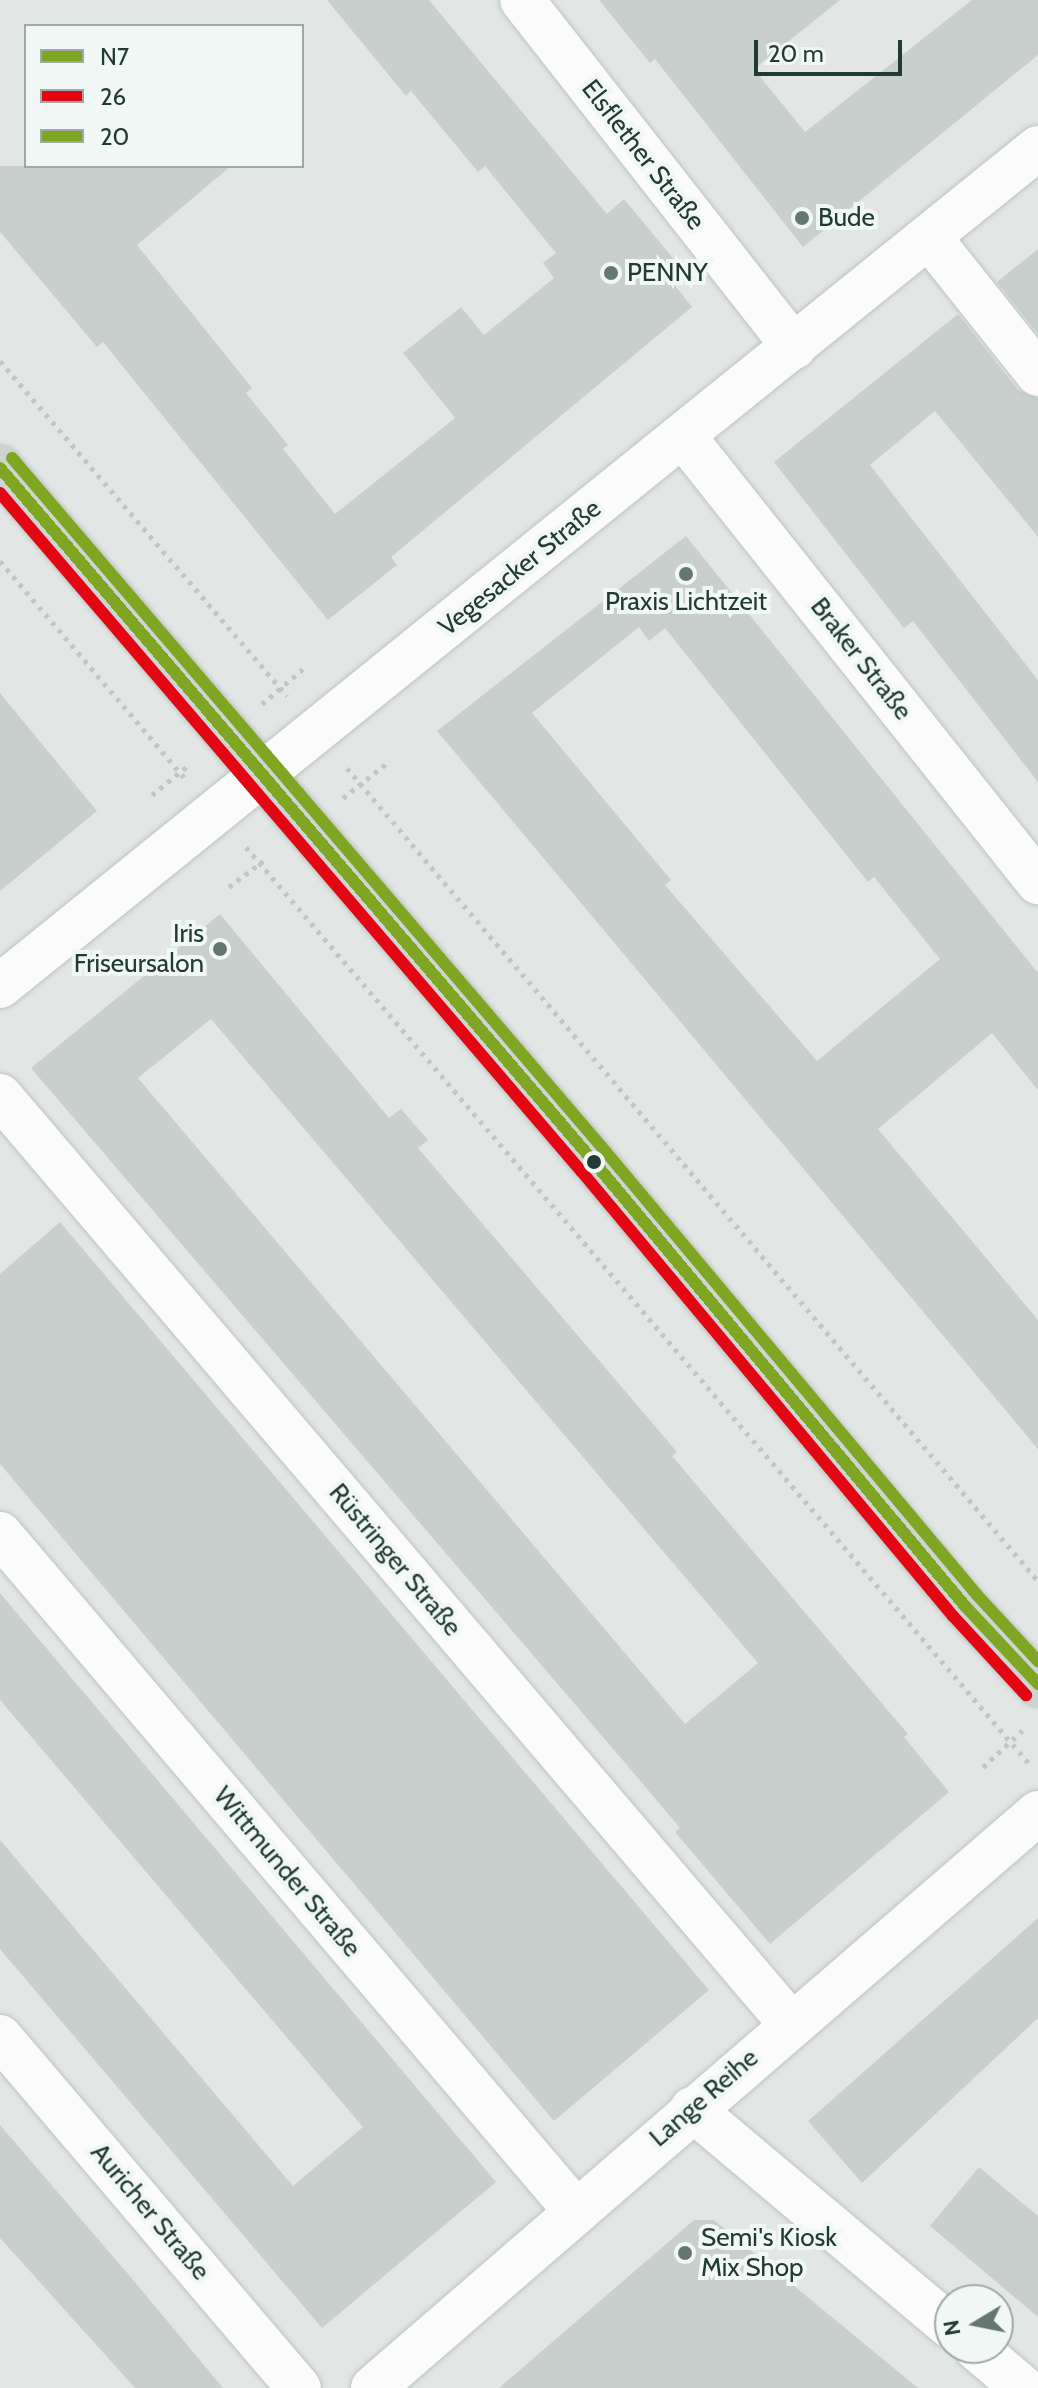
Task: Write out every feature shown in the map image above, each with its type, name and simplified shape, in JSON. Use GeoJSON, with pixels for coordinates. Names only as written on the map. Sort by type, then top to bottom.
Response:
{"type":"FeatureCollection","features":[{"type":"Feature","properties":{"kind":"main road"},"geometry":{"type":"LineString","coordinates":[[0,468],[965,1606],[1038,1684]]}},
{"type":"Feature","properties":{"kind":"street","name":"Elsflether Straße"},"geometry":{"type":"LineString","coordinates":[[522,0],[794,347]]}},
{"type":"Feature","properties":{"kind":"street","name":"Vegesacker Straße"},"geometry":{"type":"LineString","coordinates":[[0,986],[684,437],[1038,148]]}},
{"type":"Feature","properties":{"kind":"street"},"geometry":{"type":"LineString","coordinates":[[929,237],[1038,374]]}},
{"type":"Feature","properties":{"kind":"street","name":"Braker Straße"},"geometry":{"type":"LineString","coordinates":[[684,437],[1038,882]]}},
{"type":"Feature","properties":{"kind":"street","name":"Rüstringer Straße"},"geometry":{"type":"LineString","coordinates":[[0,1096],[791,2024]]}},
{"type":"Feature","properties":{"kind":"street","name":"Wittmunder Straße"},"geometry":{"type":"LineString","coordinates":[[0,1534],[574,2209]]}},
{"type":"Feature","properties":{"kind":"street","name":"Lange Reihe"},"geometry":{"type":"LineString","coordinates":[[373,2388],[574,2209],[1038,1813]]}},
{"type":"Feature","properties":{"kind":"street","name":"Auricher Straße"},"geometry":{"type":"LineString","coordinates":[[0,2037],[299,2388]]}},
{"type":"Feature","properties":{"kind":"street"},"geometry":{"type":"LineString","coordinates":[[692,2109],[934,2313]]}},
{"type":"Feature","properties":{"kind":"street"},"geometry":{"type":"LineString","coordinates":[[995,2364],[1023,2388]]}},
{"type":"Feature","properties":{"kind":"path"},"geometry":{"type":"LineString","coordinates":[[0,361],[1038,1581]]}},
{"type":"Feature","properties":{"kind":"path"},"geometry":{"type":"LineString","coordinates":[[0,561],[216,814],[261,862],[1009,1744],[1038,1773]]}},
{"type":"Feature","properties":{"kind":"path"},"geometry":{"type":"LineString","coordinates":[[281,688],[304,668]]}},
{"type":"Feature","properties":{"kind":"path"},"geometry":{"type":"LineString","coordinates":[[361,784],[386,764]]}},
{"type":"Feature","properties":{"kind":"path"},"geometry":{"type":"LineString","coordinates":[[152,795],[180,772]]}},
{"type":"Feature","properties":{"kind":"path"},"geometry":{"type":"LineString","coordinates":[[229,887],[261,862]]}},
{"type":"Feature","properties":{"kind":"path"},"geometry":{"type":"LineString","coordinates":[[983,1767],[1009,1744]]}},
{"type":"Feature","properties":{"kind":"building"},"geometry":{"type":"Polygon","coordinates":[[[327,0],[429,0],[607,214],[624,199],[677,263],[665,273],[692,307],[391,557],[397,565],[328,620],[103,342],[97,347],[0,232],[0,166],[229,168],[137,245],[252,388],[246,393],[288,445],[283,449],[335,514],[455,418],[403,353],[461,307],[484,335],[554,278],[543,263],[556,253],[485,166],[478,172],[411,91],[406,96],[327,0]]]}},
{"type":"Feature","properties":{"kind":"building"},"geometry":{"type":"Polygon","coordinates":[[[599,0],[840,0],[754,69],[805,132],[972,0],[1038,0],[1038,55],[803,247],[655,59],[650,63],[599,0]]]}},
{"type":"Feature","properties":{"kind":"building"},"geometry":{"type":"Polygon","coordinates":[[[1038,249],[1038,334],[997,282],[1038,249]]]}},
{"type":"Feature","properties":{"kind":"building"},"geometry":{"type":"Polygon","coordinates":[[[958,314],[1018,390],[1038,398],[1038,537],[935,411],[870,465],[1038,680],[1038,782],[913,621],[904,628],[774,462],[958,314]]]}},
{"type":"Feature","properties":{"kind":"building"},"geometry":{"type":"Polygon","coordinates":[[[686,536],[1038,973],[1038,1090],[992,1033],[878,1129],[1038,1320],[1038,1449],[437,731],[686,536]],[[639,627],[532,713],[671,880],[665,885],[817,1061],[940,959],[874,877],[868,882],[665,628],[649,641],[639,627]]]}},
{"type":"Feature","properties":{"kind":"building"},"geometry":{"type":"Polygon","coordinates":[[[0,693],[97,811],[0,891],[0,693]]]}},
{"type":"Feature","properties":{"kind":"building"},"geometry":{"type":"Polygon","coordinates":[[[220,914],[389,1118],[401,1109],[428,1140],[418,1148],[677,1452],[672,1456],[908,1734],[904,1737],[949,1792],[770,1944],[675,1832],[680,1828],[31,1068],[220,914]],[[211,1019],[138,1078],[685,1724],[758,1663],[211,1019]]]}},
{"type":"Feature","properties":{"kind":"building"},"geometry":{"type":"Polygon","coordinates":[[[60,1222],[709,1990],[554,2121],[0,1464],[0,1274],[60,1222]]]}},
{"type":"Feature","properties":{"kind":"building"},"geometry":{"type":"Polygon","coordinates":[[[0,1593],[496,2182],[322,2328],[0,1949],[0,1840],[293,2186],[363,2127],[0,1700],[0,1593]]]}},
{"type":"Feature","properties":{"kind":"building"},"geometry":{"type":"Polygon","coordinates":[[[1038,1918],[1038,2018],[862,2183],[808,2121],[1038,1918]]]}},
{"type":"Feature","properties":{"kind":"building"},"geometry":{"type":"Polygon","coordinates":[[[0,2125],[223,2388],[135,2388],[0,2238],[0,2125]]]}},
{"type":"Feature","properties":{"kind":"building"},"geometry":{"type":"Polygon","coordinates":[[[979,2167],[1038,2216],[1038,2317],[1014,2297],[1014,2284],[999,2284],[930,2226],[979,2167]]]}},
{"type":"Feature","properties":{"kind":"building"},"geometry":{"type":"Polygon","coordinates":[[[694,2220],[714,2220],[918,2388],[499,2388],[694,2220]]]}},
{"type":"Feature","properties":{"kind":"transit line","name":"20"},"geometry":{"type":"LineString","coordinates":[[12,458],[606,1152],[977,1595],[1038,1661]]}},
{"type":"Feature","properties":{"kind":"transit line","name":"N7"},"geometry":{"type":"LineString","coordinates":[[0,468],[594,1162],[965,1606],[1038,1684]]}},
{"type":"Feature","properties":{"kind":"transit line","name":"26"},"geometry":{"type":"LineString","coordinates":[[0,493],[582,1172],[953,1616],[1026,1695]]}},
{"type":"Feature","properties":{"kind":"place","name":"Bude"},"geometry":{"type":"Point","coordinates":[802,218]}},
{"type":"Feature","properties":{"kind":"place","name":"PENNY"},"geometry":{"type":"Point","coordinates":[611,273]}},
{"type":"Feature","properties":{"kind":"place","name":"Praxis Lichtzeit"},"geometry":{"type":"Point","coordinates":[686,574]}},
{"type":"Feature","properties":{"kind":"place","name":"Iris Friseursalon"},"geometry":{"type":"Point","coordinates":[220,949]}},
{"type":"Feature","properties":{"kind":"place","name":"Semi's Kiosk Mix Shop"},"geometry":{"type":"Point","coordinates":[685,2253]}}]}
